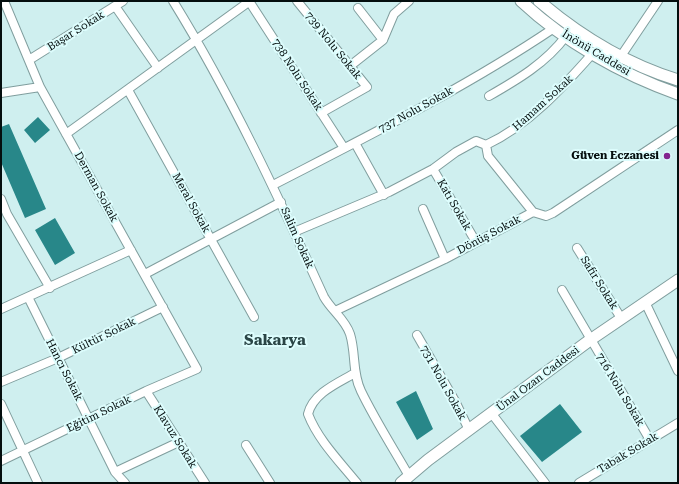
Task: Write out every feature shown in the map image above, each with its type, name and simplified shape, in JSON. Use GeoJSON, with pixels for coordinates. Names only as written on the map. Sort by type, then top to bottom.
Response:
{"type":"FeatureCollection","features":[{"type":"Feature","properties":{"kind":"main road","name":"İnönü Caddesi"},"geometry":{"type":"LineString","coordinates":[[522,1],[554,28],[593,54],[629,74],[678,94]]}},
{"type":"Feature","properties":{"kind":"main road","name":"İnönü Caddesi"},"geometry":{"type":"LineString","coordinates":[[539,1],[577,30],[641,68],[678,80]]}},
{"type":"Feature","properties":{"kind":"main road","name":"Ünal Ozan Caddesi"},"geometry":{"type":"LineString","coordinates":[[405,479],[590,340],[678,280]]}},
{"type":"Feature","properties":{"kind":"street","name":"Derman Sokak"},"geometry":{"type":"LineString","coordinates":[[4,1],[40,87],[197,369]]}},
{"type":"Feature","properties":{"kind":"street","name":"Başar Sokak"},"geometry":{"type":"LineString","coordinates":[[28,60],[123,1]]}},
{"type":"Feature","properties":{"kind":"street","name":"Salim Sokak"},"geometry":{"type":"LineString","coordinates":[[173,1],[197,40],[273,185],[324,297],[345,321],[350,335],[355,373],[360,390],[405,479]]}},
{"type":"Feature","properties":{"kind":"street"},"geometry":{"type":"LineString","coordinates":[[66,134],[250,1]]}},
{"type":"Feature","properties":{"kind":"street","name":"738 Nolu Sokak"},"geometry":{"type":"LineString","coordinates":[[250,1],[344,148]]}},
{"type":"Feature","properties":{"kind":"street","name":"739 Nolu Sokak"},"geometry":{"type":"LineString","coordinates":[[297,1],[367,87],[321,113]]}},
{"type":"Feature","properties":{"kind":"street"},"geometry":{"type":"LineString","coordinates":[[350,66],[383,40],[394,14],[409,1]]}},
{"type":"Feature","properties":{"kind":"street"},"geometry":{"type":"LineString","coordinates":[[621,56],[658,1]]}},
{"type":"Feature","properties":{"kind":"street"},"geometry":{"type":"LineString","coordinates":[[115,6],[158,68]]}},
{"type":"Feature","properties":{"kind":"street"},"geometry":{"type":"LineString","coordinates":[[358,8],[383,40]]}},
{"type":"Feature","properties":{"kind":"street","name":"737 Nolu Sokak"},"geometry":{"type":"LineString","coordinates":[[273,185],[505,61],[554,28]]}},
{"type":"Feature","properties":{"kind":"street"},"geometry":{"type":"LineString","coordinates":[[489,96],[543,62],[555,51],[566,36]]}},
{"type":"Feature","properties":{"kind":"street","name":"Hamam Sokak"},"geometry":{"type":"LineString","coordinates":[[486,145],[506,136],[547,102],[568,82],[593,54]]}},
{"type":"Feature","properties":{"kind":"street"},"geometry":{"type":"LineString","coordinates":[[1,93],[40,87]]}},
{"type":"Feature","properties":{"kind":"street","name":"Meral Sokak"},"geometry":{"type":"LineString","coordinates":[[128,90],[254,317]]}},
{"type":"Feature","properties":{"kind":"street","name":"Dönüş Sokak"},"geometry":{"type":"LineString","coordinates":[[335,311],[445,259],[533,212],[546,216],[553,213],[678,130]]}},
{"type":"Feature","properties":{"kind":"street"},"geometry":{"type":"LineString","coordinates":[[294,232],[384,194],[433,169],[467,145],[476,141],[486,145],[488,156],[533,212]]}},
{"type":"Feature","properties":{"kind":"street"},"geometry":{"type":"LineString","coordinates":[[354,143],[384,194]]}},
{"type":"Feature","properties":{"kind":"street","name":"Katı Sokak"},"geometry":{"type":"LineString","coordinates":[[433,169],[476,242]]}},
{"type":"Feature","properties":{"kind":"street"},"geometry":{"type":"LineString","coordinates":[[1,199],[4,215],[50,288]]}},
{"type":"Feature","properties":{"kind":"street"},"geometry":{"type":"LineString","coordinates":[[144,274],[281,202]]}},
{"type":"Feature","properties":{"kind":"street"},"geometry":{"type":"LineString","coordinates":[[423,210],[445,259]]}},
{"type":"Feature","properties":{"kind":"street","name":"Safir Sokak"},"geometry":{"type":"LineString","coordinates":[[577,248],[622,318]]}},
{"type":"Feature","properties":{"kind":"street"},"geometry":{"type":"LineString","coordinates":[[1,309],[131,250]]}},
{"type":"Feature","properties":{"kind":"street","name":"716 Nolu Sokak"},"geometry":{"type":"LineString","coordinates":[[562,290],[650,440]]}},
{"type":"Feature","properties":{"kind":"street","name":"Hancı Sokak"},"geometry":{"type":"LineString","coordinates":[[28,298],[116,472],[123,482]]}},
{"type":"Feature","properties":{"kind":"street"},"geometry":{"type":"LineString","coordinates":[[645,302],[678,371]]}},
{"type":"Feature","properties":{"kind":"street","name":"Kültür Sokak"},"geometry":{"type":"LineString","coordinates":[[1,382],[58,358],[163,307]]}},
{"type":"Feature","properties":{"kind":"street","name":"731 Nolu Sokak"},"geometry":{"type":"LineString","coordinates":[[417,336],[455,401],[469,430]]}},
{"type":"Feature","properties":{"kind":"street","name":"Eğitim Sokak"},"geometry":{"type":"LineString","coordinates":[[1,461],[146,391],[197,369]]}},
{"type":"Feature","properties":{"kind":"street"},"geometry":{"type":"LineString","coordinates":[[355,373],[329,388],[315,401],[308,414],[311,422],[327,445],[357,483]]}},
{"type":"Feature","properties":{"kind":"street","name":"Klavuz Sokak"},"geometry":{"type":"LineString","coordinates":[[146,391],[205,483]]}},
{"type":"Feature","properties":{"kind":"street"},"geometry":{"type":"LineString","coordinates":[[1,404],[38,483]]}},
{"type":"Feature","properties":{"kind":"street"},"geometry":{"type":"LineString","coordinates":[[492,414],[545,483]]}},
{"type":"Feature","properties":{"kind":"street","name":"Tabak Sokak"},"geometry":{"type":"LineString","coordinates":[[579,483],[678,423]]}},
{"type":"Feature","properties":{"kind":"street"},"geometry":{"type":"LineString","coordinates":[[116,472],[179,442]]}},
{"type":"Feature","properties":{"kind":"street"},"geometry":{"type":"LineString","coordinates":[[246,445],[270,483]]}},
{"type":"Feature","properties":{"kind":"building"},"geometry":{"type":"Polygon","coordinates":[[[38,117],[50,130],[35,143],[24,130],[38,117]]]}},
{"type":"Feature","properties":{"kind":"building"},"geometry":{"type":"Polygon","coordinates":[[[9,124],[46,209],[25,218],[1,162],[1,127],[9,124]]]}},
{"type":"Feature","properties":{"kind":"building"},"geometry":{"type":"Polygon","coordinates":[[[55,218],[75,253],[55,265],[35,230],[55,218]]]}},
{"type":"Feature","properties":{"kind":"building"},"geometry":{"type":"Polygon","coordinates":[[[416,391],[433,429],[417,440],[396,402],[416,391]]]}},
{"type":"Feature","properties":{"kind":"building"},"geometry":{"type":"Polygon","coordinates":[[[560,404],[582,432],[542,462],[520,436],[560,404]]]}},
{"type":"Feature","properties":{"kind":"place","name":"Güven Eczanesi"},"geometry":{"type":"Point","coordinates":[667,156]}},
{"type":"Feature","properties":{"kind":"district","name":"Sakarya"},"geometry":{"type":"Point","coordinates":[275,341]}}]}
